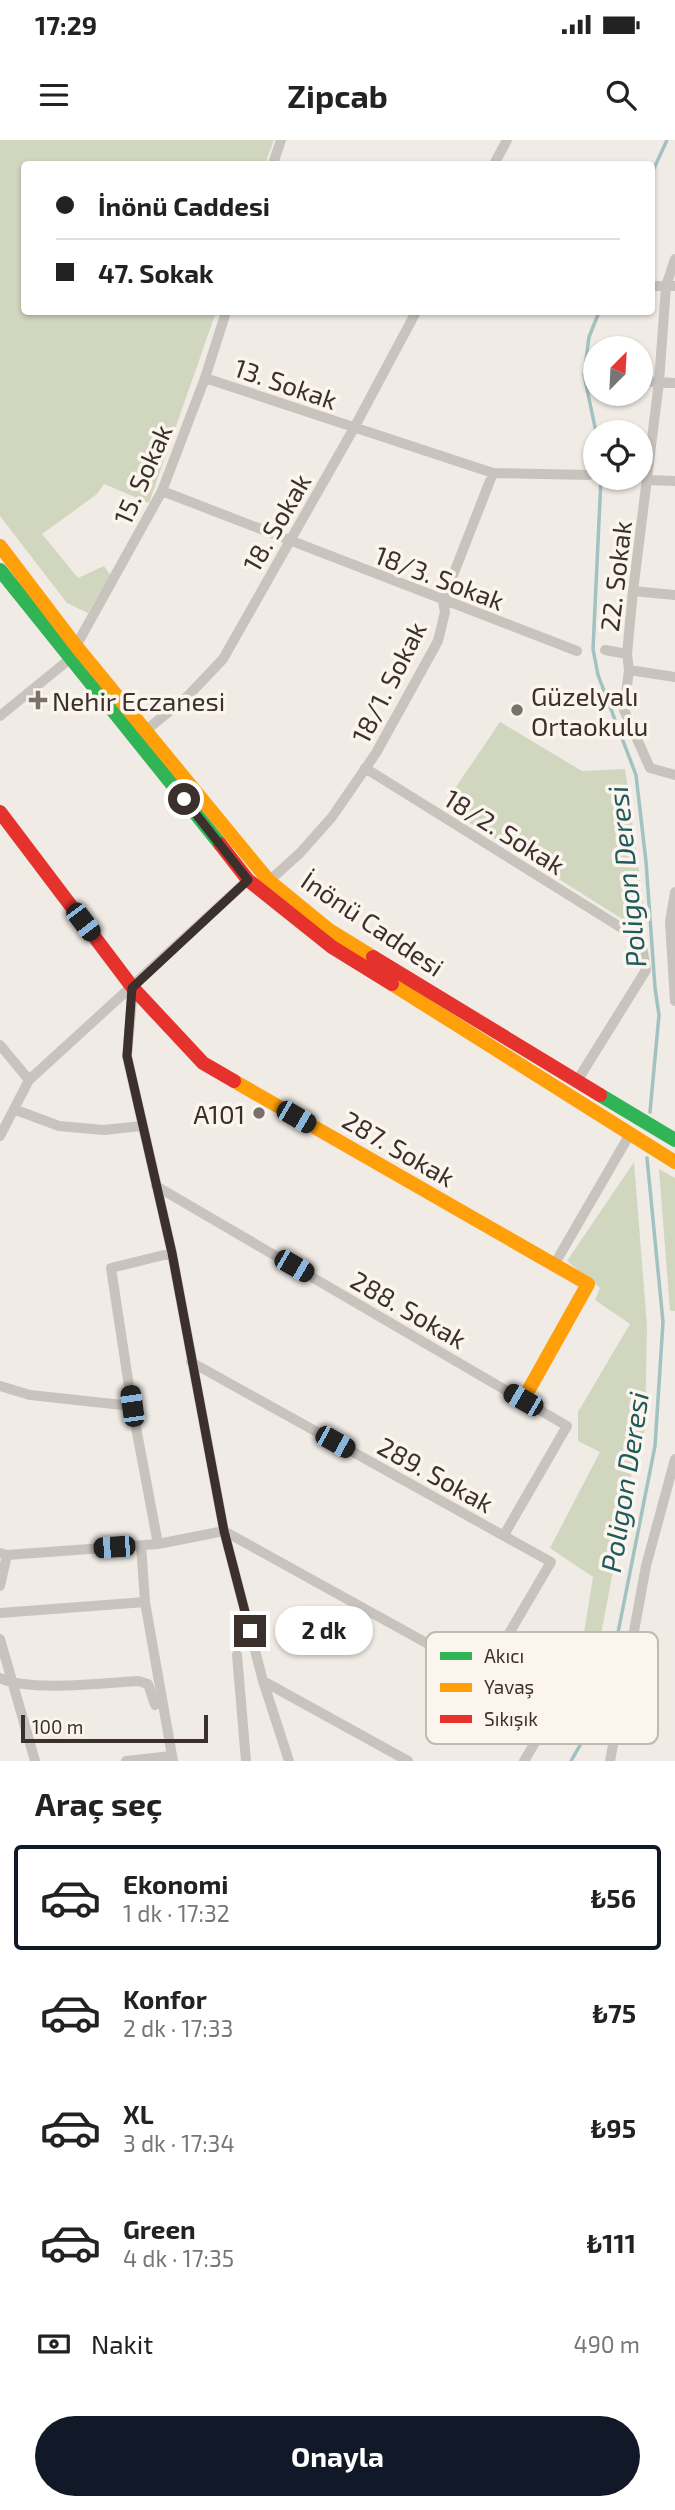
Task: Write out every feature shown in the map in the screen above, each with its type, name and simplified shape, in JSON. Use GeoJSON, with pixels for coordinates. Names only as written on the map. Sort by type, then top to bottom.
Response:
{"type":"FeatureCollection","features":[{"type":"Feature","properties":{"kind":"main road","name":"İnönü Caddesi"},"geometry":{"type":"LineString","coordinates":[[0,545],[74,652],[248,880],[332,947],[675,1162]]}},
{"type":"Feature","properties":{"kind":"main road","name":"İnönü Caddesi"},"geometry":{"type":"LineString","coordinates":[[0,570],[145,731],[269,881],[329,930],[675,1140]]}},
{"type":"Feature","properties":{"kind":"main road","name":"287. Sokak"},"geometry":{"type":"LineString","coordinates":[[0,813],[132,988],[203,1063],[588,1284],[523,1400]]}},
{"type":"Feature","properties":{"kind":"street"},"geometry":{"type":"LineString","coordinates":[[274,161],[281,140]]}},
{"type":"Feature","properties":{"kind":"street"},"geometry":{"type":"LineString","coordinates":[[496,161],[507,140]]}},
{"type":"Feature","properties":{"kind":"street","name":"22. Sokak"},"geometry":{"type":"LineString","coordinates":[[653,435],[675,259]]}},
{"type":"Feature","properties":{"kind":"street","name":"15. Sokak"},"geometry":{"type":"LineString","coordinates":[[74,652],[162,491],[205,378],[225,315]]}},
{"type":"Feature","properties":{"kind":"street","name":"18. Sokak"},"geometry":{"type":"LineString","coordinates":[[145,731],[187,697],[223,659],[354,428],[414,315]]}},
{"type":"Feature","properties":{"kind":"street","name":"13. Sokak"},"geometry":{"type":"LineString","coordinates":[[205,378],[354,428]]}},
{"type":"Feature","properties":{"kind":"street"},"geometry":{"type":"LineString","coordinates":[[653,382],[675,383]]}},
{"type":"Feature","properties":{"kind":"street"},"geometry":{"type":"LineString","coordinates":[[354,428],[493,473],[583,475]]}},
{"type":"Feature","properties":{"kind":"street","name":"18/1. Sokak"},"geometry":{"type":"LineString","coordinates":[[269,881],[300,853],[332,817],[365,768],[438,641],[445,612],[443,601],[493,473]]}},
{"type":"Feature","properties":{"kind":"street"},"geometry":{"type":"LineString","coordinates":[[653,480],[675,481]]}},
{"type":"Feature","properties":{"kind":"street","name":"22. Sokak"},"geometry":{"type":"LineString","coordinates":[[647,490],[627,654],[629,670],[624,710],[650,768],[675,775]]}},
{"type":"Feature","properties":{"kind":"street","name":"18/3. Sokak"},"geometry":{"type":"LineString","coordinates":[[162,491],[577,651]]}},
{"type":"Feature","properties":{"kind":"street"},"geometry":{"type":"LineString","coordinates":[[634,591],[675,595]]}},
{"type":"Feature","properties":{"kind":"street"},"geometry":{"type":"LineString","coordinates":[[605,650],[627,654]]}},
{"type":"Feature","properties":{"kind":"street"},"geometry":{"type":"LineString","coordinates":[[0,716],[74,652]]}},
{"type":"Feature","properties":{"kind":"street"},"geometry":{"type":"LineString","coordinates":[[629,670],[675,677]]}},
{"type":"Feature","properties":{"kind":"street","name":"18/2. Sokak"},"geometry":{"type":"LineString","coordinates":[[365,768],[641,940],[646,970],[577,1081]]}},
{"type":"Feature","properties":{"kind":"street"},"geometry":{"type":"LineString","coordinates":[[0,1136],[30,1080],[248,880]]}},
{"type":"Feature","properties":{"kind":"street"},"geometry":{"type":"LineString","coordinates":[[675,892],[670,922],[675,1001]]}},
{"type":"Feature","properties":{"kind":"street"},"geometry":{"type":"LineString","coordinates":[[132,988],[127,1056],[141,1126],[172,1253],[224,1531],[263,1681],[289,1761]]}},
{"type":"Feature","properties":{"kind":"street"},"geometry":{"type":"LineString","coordinates":[[0,1045],[30,1080]]}},
{"type":"Feature","properties":{"kind":"street"},"geometry":{"type":"LineString","coordinates":[[16,1110],[59,1125],[104,1129],[141,1126]]}},
{"type":"Feature","properties":{"kind":"street"},"geometry":{"type":"LineString","coordinates":[[554,1265],[630,1134]]}},
{"type":"Feature","properties":{"kind":"street","name":"288. Sokak"},"geometry":{"type":"LineString","coordinates":[[156,1186],[567,1426],[503,1535]]}},
{"type":"Feature","properties":{"kind":"street"},"geometry":{"type":"LineString","coordinates":[[158,1544],[132,1406],[111,1268],[172,1253]]}},
{"type":"Feature","properties":{"kind":"street","name":"289. Sokak"},"geometry":{"type":"LineString","coordinates":[[191,1362],[551,1562],[510,1632]]}},
{"type":"Feature","properties":{"kind":"street"},"geometry":{"type":"LineString","coordinates":[[0,1386],[30,1395],[132,1406]]}},
{"type":"Feature","properties":{"kind":"street"},"geometry":{"type":"LineString","coordinates":[[632,1632],[646,1566],[675,1459]]}},
{"type":"Feature","properties":{"kind":"street"},"geometry":{"type":"LineString","coordinates":[[0,1586],[4,1554],[158,1544],[224,1531],[426,1644]]}},
{"type":"Feature","properties":{"kind":"street"},"geometry":{"type":"LineString","coordinates":[[126,1761],[172,1758],[145,1602],[141,1545]]}},
{"type":"Feature","properties":{"kind":"street"},"geometry":{"type":"LineString","coordinates":[[0,1613],[145,1602]]}},
{"type":"Feature","properties":{"kind":"street"},"geometry":{"type":"LineString","coordinates":[[0,1639],[35,1761]]}},
{"type":"Feature","properties":{"kind":"street"},"geometry":{"type":"LineString","coordinates":[[237,1655],[246,1761]]}},
{"type":"Feature","properties":{"kind":"street"},"geometry":{"type":"LineString","coordinates":[[0,1678],[12,1685],[138,1681],[148,1684],[155,1705]]}},
{"type":"Feature","properties":{"kind":"street"},"geometry":{"type":"LineString","coordinates":[[263,1681],[408,1761]]}},
{"type":"Feature","properties":{"kind":"street"},"geometry":{"type":"LineString","coordinates":[[524,1761],[534,1744]]}},
{"type":"Feature","properties":{"kind":"green space"},"geometry":{"type":"Polygon","coordinates":[[[0,140],[274,140],[266,161],[21,161],[21,315],[215,315],[149,503],[104,484],[97,494],[42,534],[78,578],[104,566],[110,575],[88,613],[67,603],[0,516],[0,140]]]}},
{"type":"Feature","properties":{"kind":"green space"},"geometry":{"type":"Polygon","coordinates":[[[500,722],[582,771],[625,769],[646,922],[627,922],[443,806],[500,722]]]}},
{"type":"Feature","properties":{"kind":"green space"},"geometry":{"type":"Polygon","coordinates":[[[634,1162],[647,1326],[645,1428],[631,1477],[601,1632],[584,1632],[593,1577],[550,1548],[600,1452],[578,1441],[578,1412],[630,1324],[595,1300],[600,1288],[567,1261],[634,1162]]]}},
{"type":"Feature","properties":{"kind":"green space"},"geometry":{"type":"Polygon","coordinates":[[[659,1169],[675,1178],[675,1311],[670,1311],[659,1169]]]}},
{"type":"Feature","properties":{"kind":"waterway","name":"Poligon Deresi"},"geometry":{"type":"LineString","coordinates":[[655,166],[667,140]]}},
{"type":"Feature","properties":{"kind":"waterway","name":"Poligon Deresi"},"geometry":{"type":"LineString","coordinates":[[593,420],[584,375],[589,337],[598,315]]}},
{"type":"Feature","properties":{"kind":"waterway","name":"Poligon Deresi"},"geometry":{"type":"LineString","coordinates":[[600,490],[593,649],[598,675],[636,775],[659,1015],[650,1112]]}},
{"type":"Feature","properties":{"kind":"waterway","name":"Poligon Deresi"},"geometry":{"type":"LineString","coordinates":[[618,1632],[655,1446],[663,1322],[647,1158]]}},
{"type":"Feature","properties":{"kind":"waterway","name":"Poligon Deresi"},"geometry":{"type":"LineString","coordinates":[[571,1761],[581,1744]]}},
{"type":"Feature","properties":{"kind":"traffic: fast"},"geometry":{"type":"LineString","coordinates":[[0,570],[220,844]]}},
{"type":"Feature","properties":{"kind":"traffic: fast"},"geometry":{"type":"LineString","coordinates":[[600,1095],[675,1140]]}},
{"type":"Feature","properties":{"kind":"traffic: slow"},"geometry":{"type":"LineString","coordinates":[[0,546],[76,646],[269,881],[329,930],[373,957]]}},
{"type":"Feature","properties":{"kind":"traffic: slow"},"geometry":{"type":"LineString","coordinates":[[392,984],[675,1162]]}},
{"type":"Feature","properties":{"kind":"traffic: slow"},"geometry":{"type":"LineString","coordinates":[[234,1081],[588,1284],[523,1400]]}},
{"type":"Feature","properties":{"kind":"traffic: jam"},"geometry":{"type":"LineString","coordinates":[[0,812],[133,988],[203,1063],[234,1081]]}},
{"type":"Feature","properties":{"kind":"traffic: jam"},"geometry":{"type":"LineString","coordinates":[[220,844],[248,880],[332,947],[392,984]]}},
{"type":"Feature","properties":{"kind":"traffic: jam"},"geometry":{"type":"LineString","coordinates":[[373,957],[600,1095]]}},
{"type":"Feature","properties":{"kind":"place","name":"Nehir Eczanesi"},"geometry":{"type":"Point","coordinates":[38,700]}},
{"type":"Feature","properties":{"kind":"place","name":"Güzelyalı Ortaokulu"},"geometry":{"type":"Point","coordinates":[517,710]}},
{"type":"Feature","properties":{"kind":"place","name":"A101"},"geometry":{"type":"Point","coordinates":[259,1113]}},
{"type":"Feature","properties":{"kind":"route"},"geometry":{"type":"LineString","coordinates":[[184,799],[248,880],[132,988],[127,1056],[172,1253],[224,1531],[250,1631]]}}]}
